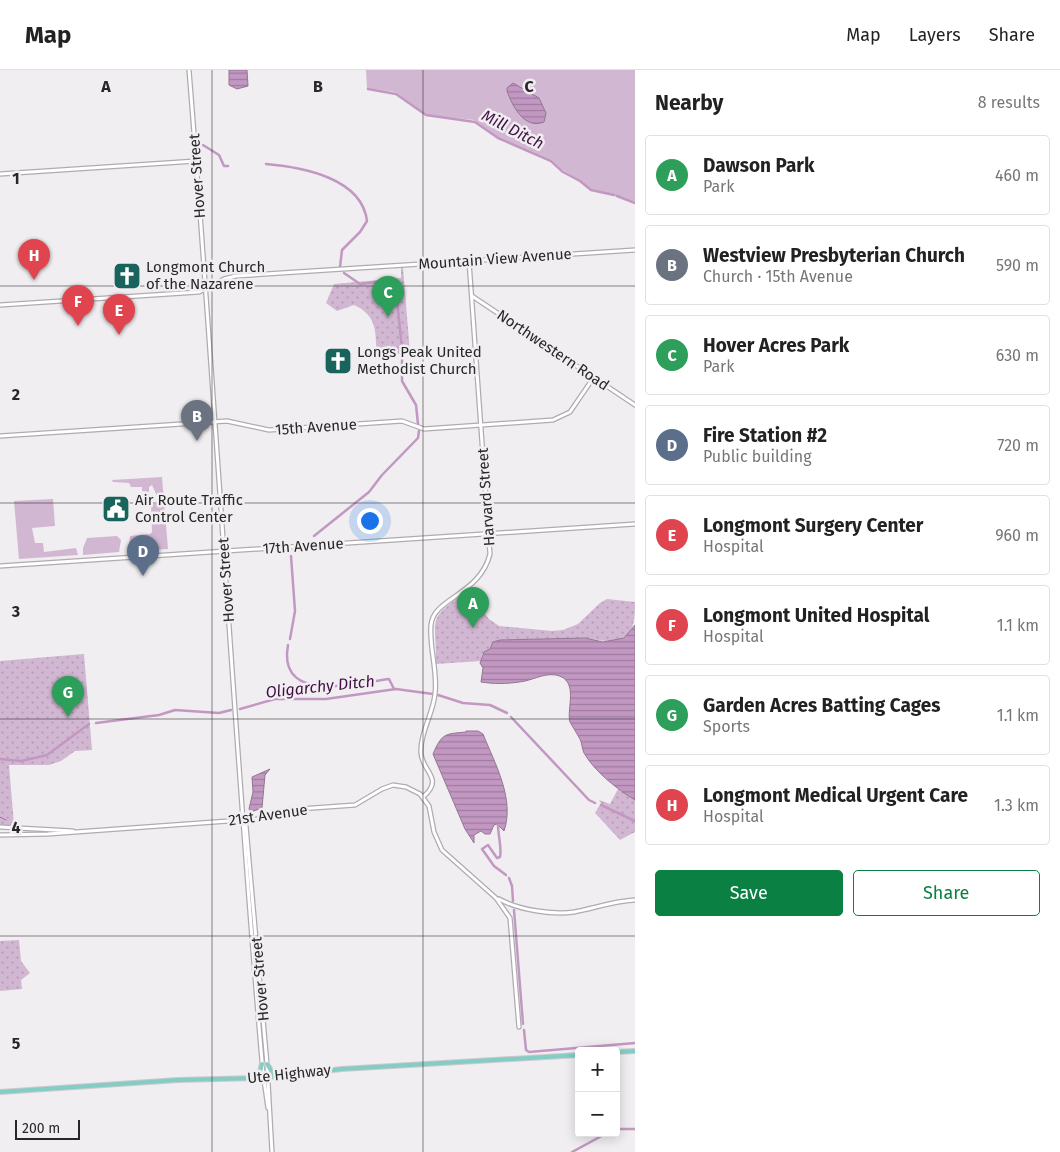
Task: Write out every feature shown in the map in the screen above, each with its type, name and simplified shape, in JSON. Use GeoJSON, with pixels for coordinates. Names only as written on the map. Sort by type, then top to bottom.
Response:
{"type":"FeatureCollection","features":[{"type":"Feature","properties":{"kind":"main road"},"geometry":{"type":"LineString","coordinates":[[620,1052],[635,1051]]}},
{"type":"Feature","properties":{"kind":"main road","name":"Ute Highway"},"geometry":{"type":"LineString","coordinates":[[0,1092],[178,1080],[266,1078],[350,1069],[575,1055]]}},
{"type":"Feature","properties":{"kind":"main road"},"geometry":{"type":"LineString","coordinates":[[242,1079],[260,1072],[264,1064],[272,1072],[288,1076]]}},
{"type":"Feature","properties":{"kind":"street","name":"Hover Street"},"geometry":{"type":"LineString","coordinates":[[189,70],[243,820],[246,826],[272,1152]]}},
{"type":"Feature","properties":{"kind":"street"},"geometry":{"type":"LineString","coordinates":[[0,174],[196,161]]}},
{"type":"Feature","properties":{"kind":"street","name":"Mountain View Avenue"},"geometry":{"type":"LineString","coordinates":[[0,305],[205,290],[224,279],[236,276],[635,250]]}},
{"type":"Feature","properties":{"kind":"street","name":"Harvard Street"},"geometry":{"type":"LineString","coordinates":[[423,797],[430,789],[432,781],[431,773],[421,755],[424,735],[436,693],[432,620],[441,606],[474,584],[483,574],[490,554],[469,261]]}},
{"type":"Feature","properties":{"kind":"street","name":"Northwestern Road"},"geometry":{"type":"LineString","coordinates":[[472,295],[635,405]]}},
{"type":"Feature","properties":{"kind":"street","name":"15th Avenue"},"geometry":{"type":"LineString","coordinates":[[0,436],[215,422],[242,423],[270,430],[406,422],[424,429],[561,418],[574,407],[594,378]]}},
{"type":"Feature","properties":{"kind":"street","name":"17th Avenue"},"geometry":{"type":"LineString","coordinates":[[0,566],[635,524]]}},
{"type":"Feature","properties":{"kind":"street","name":"21st Avenue"},"geometry":{"type":"LineString","coordinates":[[0,835],[262,818],[284,810],[355,805],[382,789],[393,786],[411,788],[423,797]]}},
{"type":"Feature","properties":{"kind":"street"},"geometry":{"type":"LineString","coordinates":[[423,797],[429,806],[434,832],[442,850],[496,898],[510,918],[519,1027]]}},
{"type":"Feature","properties":{"kind":"street","name":"21st Avenue"},"geometry":{"type":"LineString","coordinates":[[0,827],[74,831]]}},
{"type":"Feature","properties":{"kind":"street"},"geometry":{"type":"LineString","coordinates":[[496,898],[513,905],[557,913],[635,900]]}},
{"type":"Feature","properties":{"kind":"shaded area"},"geometry":{"type":"Polygon","coordinates":[[[229,70],[247,70],[248,86],[237,89],[229,85],[229,70]]]}},
{"type":"Feature","properties":{"kind":"shaded area"},"geometry":{"type":"Polygon","coordinates":[[[366,70],[635,70],[635,202],[591,189],[552,160],[496,136],[474,120],[427,115],[395,92],[367,88],[366,70]]]}},
{"type":"Feature","properties":{"kind":"shaded area"},"geometry":{"type":"Polygon","coordinates":[[[513,83],[539,98],[546,113],[544,122],[537,124],[530,122],[520,115],[507,91],[507,88],[513,83]]]}},
{"type":"Feature","properties":{"kind":"shaded area"},"geometry":{"type":"Polygon","coordinates":[[[401,268],[403,268],[410,353],[377,355],[374,326],[367,314],[354,305],[337,311],[326,303],[334,284],[401,278],[401,268]]]}},
{"type":"Feature","properties":{"kind":"shaded area"},"geometry":{"type":"Polygon","coordinates":[[[162,477],[168,549],[132,551],[129,548],[130,536],[150,534],[152,532],[151,504],[157,504],[157,496],[152,485],[149,487],[149,492],[142,491],[142,487],[131,487],[129,483],[113,482],[112,480],[162,477]]]}},
{"type":"Feature","properties":{"kind":"shaded area"},"geometry":{"type":"Polygon","coordinates":[[[53,499],[55,526],[32,528],[35,543],[43,543],[44,552],[76,548],[78,555],[19,559],[14,501],[53,499]]]}},
{"type":"Feature","properties":{"kind":"shaded area"},"geometry":{"type":"Polygon","coordinates":[[[117,536],[121,540],[119,552],[83,555],[83,548],[87,538],[117,536]]]}},
{"type":"Feature","properties":{"kind":"shaded area"},"geometry":{"type":"Polygon","coordinates":[[[467,592],[489,619],[499,626],[552,631],[563,630],[578,624],[600,603],[607,599],[635,602],[634,622],[631,630],[625,637],[615,641],[583,638],[501,640],[493,642],[490,649],[482,654],[481,661],[436,664],[435,629],[439,615],[453,601],[467,592]]]}},
{"type":"Feature","properties":{"kind":"shaded area"},"geometry":{"type":"Polygon","coordinates":[[[635,625],[635,800],[607,780],[584,753],[580,739],[570,722],[570,689],[568,683],[563,678],[551,675],[514,683],[481,682],[483,668],[480,663],[484,652],[490,649],[493,642],[500,640],[585,638],[603,642],[624,638],[635,625]]]}},
{"type":"Feature","properties":{"kind":"shaded area"},"geometry":{"type":"Polygon","coordinates":[[[84,654],[92,750],[75,751],[61,761],[49,765],[9,765],[14,825],[0,825],[0,661],[84,654]]]}},
{"type":"Feature","properties":{"kind":"shaded area"},"geometry":{"type":"Polygon","coordinates":[[[478,731],[483,734],[498,769],[507,807],[504,831],[497,824],[494,825],[490,834],[485,834],[481,831],[474,835],[474,843],[465,829],[433,754],[442,738],[449,734],[478,731]]]}},
{"type":"Feature","properties":{"kind":"shaded area"},"geometry":{"type":"Polygon","coordinates":[[[270,769],[265,775],[262,808],[251,812],[249,809],[253,792],[252,777],[270,769]]]}},
{"type":"Feature","properties":{"kind":"shaded area"},"geometry":{"type":"Polygon","coordinates":[[[618,789],[635,800],[635,832],[620,840],[595,813],[601,803],[599,800],[610,804],[618,789]]]}},
{"type":"Feature","properties":{"kind":"shaded area"},"geometry":{"type":"Polygon","coordinates":[[[19,940],[21,961],[30,973],[21,980],[22,989],[0,991],[0,941],[19,940]]]}},
{"type":"Feature","properties":{"kind":"waterway","name":"Mill Ditch"},"geometry":{"type":"LineString","coordinates":[[368,89],[396,94],[426,115],[475,122],[498,138],[551,161],[563,172],[580,181],[591,190],[614,195]]}},
{"type":"Feature","properties":{"kind":"waterway"},"geometry":{"type":"LineString","coordinates":[[203,145],[219,155],[224,166],[228,166]]}},
{"type":"Feature","properties":{"kind":"waterway"},"geometry":{"type":"LineString","coordinates":[[266,164],[296,168],[328,178],[354,194],[363,206],[367,221],[360,232],[342,250],[340,267]]}},
{"type":"Feature","properties":{"kind":"waterway","name":"Mill Ditch"},"geometry":{"type":"LineString","coordinates":[[617,196],[635,203]]}},
{"type":"Feature","properties":{"kind":"waterway"},"geometry":{"type":"LineString","coordinates":[[344,273],[360,284],[384,282],[393,285],[396,289],[402,350],[402,381],[416,405],[418,424]]}},
{"type":"Feature","properties":{"kind":"waterway"},"geometry":{"type":"LineString","coordinates":[[314,536],[369,492],[382,475],[418,438],[419,431]]}},
{"type":"Feature","properties":{"kind":"waterway"},"geometry":{"type":"LineString","coordinates":[[290,639],[295,611],[291,556]]}},
{"type":"Feature","properties":{"kind":"waterway"},"geometry":{"type":"LineString","coordinates":[[288,645],[288,664],[295,676],[307,683],[322,686],[340,686],[389,679],[394,689]]}},
{"type":"Feature","properties":{"kind":"waterway","name":"Oligarchy Ditch"},"geometry":{"type":"LineString","coordinates":[[240,709],[275,699],[326,699],[396,689],[433,694]]}},
{"type":"Feature","properties":{"kind":"waterway","name":"Oligarchy Ditch"},"geometry":{"type":"LineString","coordinates":[[438,695],[463,703],[490,705],[507,713]]}},
{"type":"Feature","properties":{"kind":"waterway","name":"Oligarchy Ditch"},"geometry":{"type":"LineString","coordinates":[[96,723],[159,715],[175,710],[219,713],[231,710]]}},
{"type":"Feature","properties":{"kind":"waterway","name":"Oligarchy Ditch"},"geometry":{"type":"LineString","coordinates":[[511,717],[589,800],[595,803]]}},
{"type":"Feature","properties":{"kind":"waterway","name":"Oligarchy Ditch"},"geometry":{"type":"LineString","coordinates":[[0,759],[21,761],[47,755],[89,724]]}},
{"type":"Feature","properties":{"kind":"waterway","name":"Oligarchy Ditch"},"geometry":{"type":"LineString","coordinates":[[601,805],[635,821]]}},
{"type":"Feature","properties":{"kind":"waterway","name":"Oligarchy Ditch"},"geometry":{"type":"LineString","coordinates":[[0,817],[6,820]]}},
{"type":"Feature","properties":{"kind":"waterway"},"geometry":{"type":"LineString","coordinates":[[498,825],[500,857],[497,858],[488,845],[482,849],[494,866],[506,875]]}},
{"type":"Feature","properties":{"kind":"waterway"},"geometry":{"type":"LineString","coordinates":[[509,878],[512,886],[513,901]]}},
{"type":"Feature","properties":{"kind":"waterway"},"geometry":{"type":"LineString","coordinates":[[514,910],[523,1024]]}},
{"type":"Feature","properties":{"kind":"waterway"},"geometry":{"type":"LineString","coordinates":[[524,1030],[526,1050],[529,1052],[635,1043]]}},
{"type":"Feature","properties":{"kind":"waterway"},"geometry":{"type":"LineString","coordinates":[[620,1129],[635,1129]]}},
{"type":"Feature","properties":{"kind":"waterway"},"geometry":{"type":"LineString","coordinates":[[572,1152],[600,1137]]}},
{"type":"Feature","properties":{"kind":"place","name":"Longmont Church of the Nazarene"},"geometry":{"type":"Point","coordinates":[127,276]}},
{"type":"Feature","properties":{"kind":"place","name":"Longmont Medical Urgent Care"},"geometry":{"type":"Point","coordinates":[34,280]}},
{"type":"Feature","properties":{"kind":"place","name":"Hover Acres Park"},"geometry":{"type":"Point","coordinates":[388,317]}},
{"type":"Feature","properties":{"kind":"place","name":"Longmont United Hospital"},"geometry":{"type":"Point","coordinates":[78,326]}},
{"type":"Feature","properties":{"kind":"place","name":"Longmont Surgery Center"},"geometry":{"type":"Point","coordinates":[119,335]}},
{"type":"Feature","properties":{"kind":"place","name":"Longs Peak United Methodist Church"},"geometry":{"type":"Point","coordinates":[338,361]}},
{"type":"Feature","properties":{"kind":"place","name":"Westview Presbyterian Church"},"geometry":{"type":"Point","coordinates":[197,441]}},
{"type":"Feature","properties":{"kind":"place","name":"Air Route Traffic Control Center"},"geometry":{"type":"Point","coordinates":[116,509]}},
{"type":"Feature","properties":{"kind":"place","name":"Fire Station #2"},"geometry":{"type":"Point","coordinates":[143,576]}},
{"type":"Feature","properties":{"kind":"place","name":"Dawson Park"},"geometry":{"type":"Point","coordinates":[473,628]}},
{"type":"Feature","properties":{"kind":"place","name":"Garden Acres Batting Cages"},"geometry":{"type":"Point","coordinates":[68,717]}}]}
